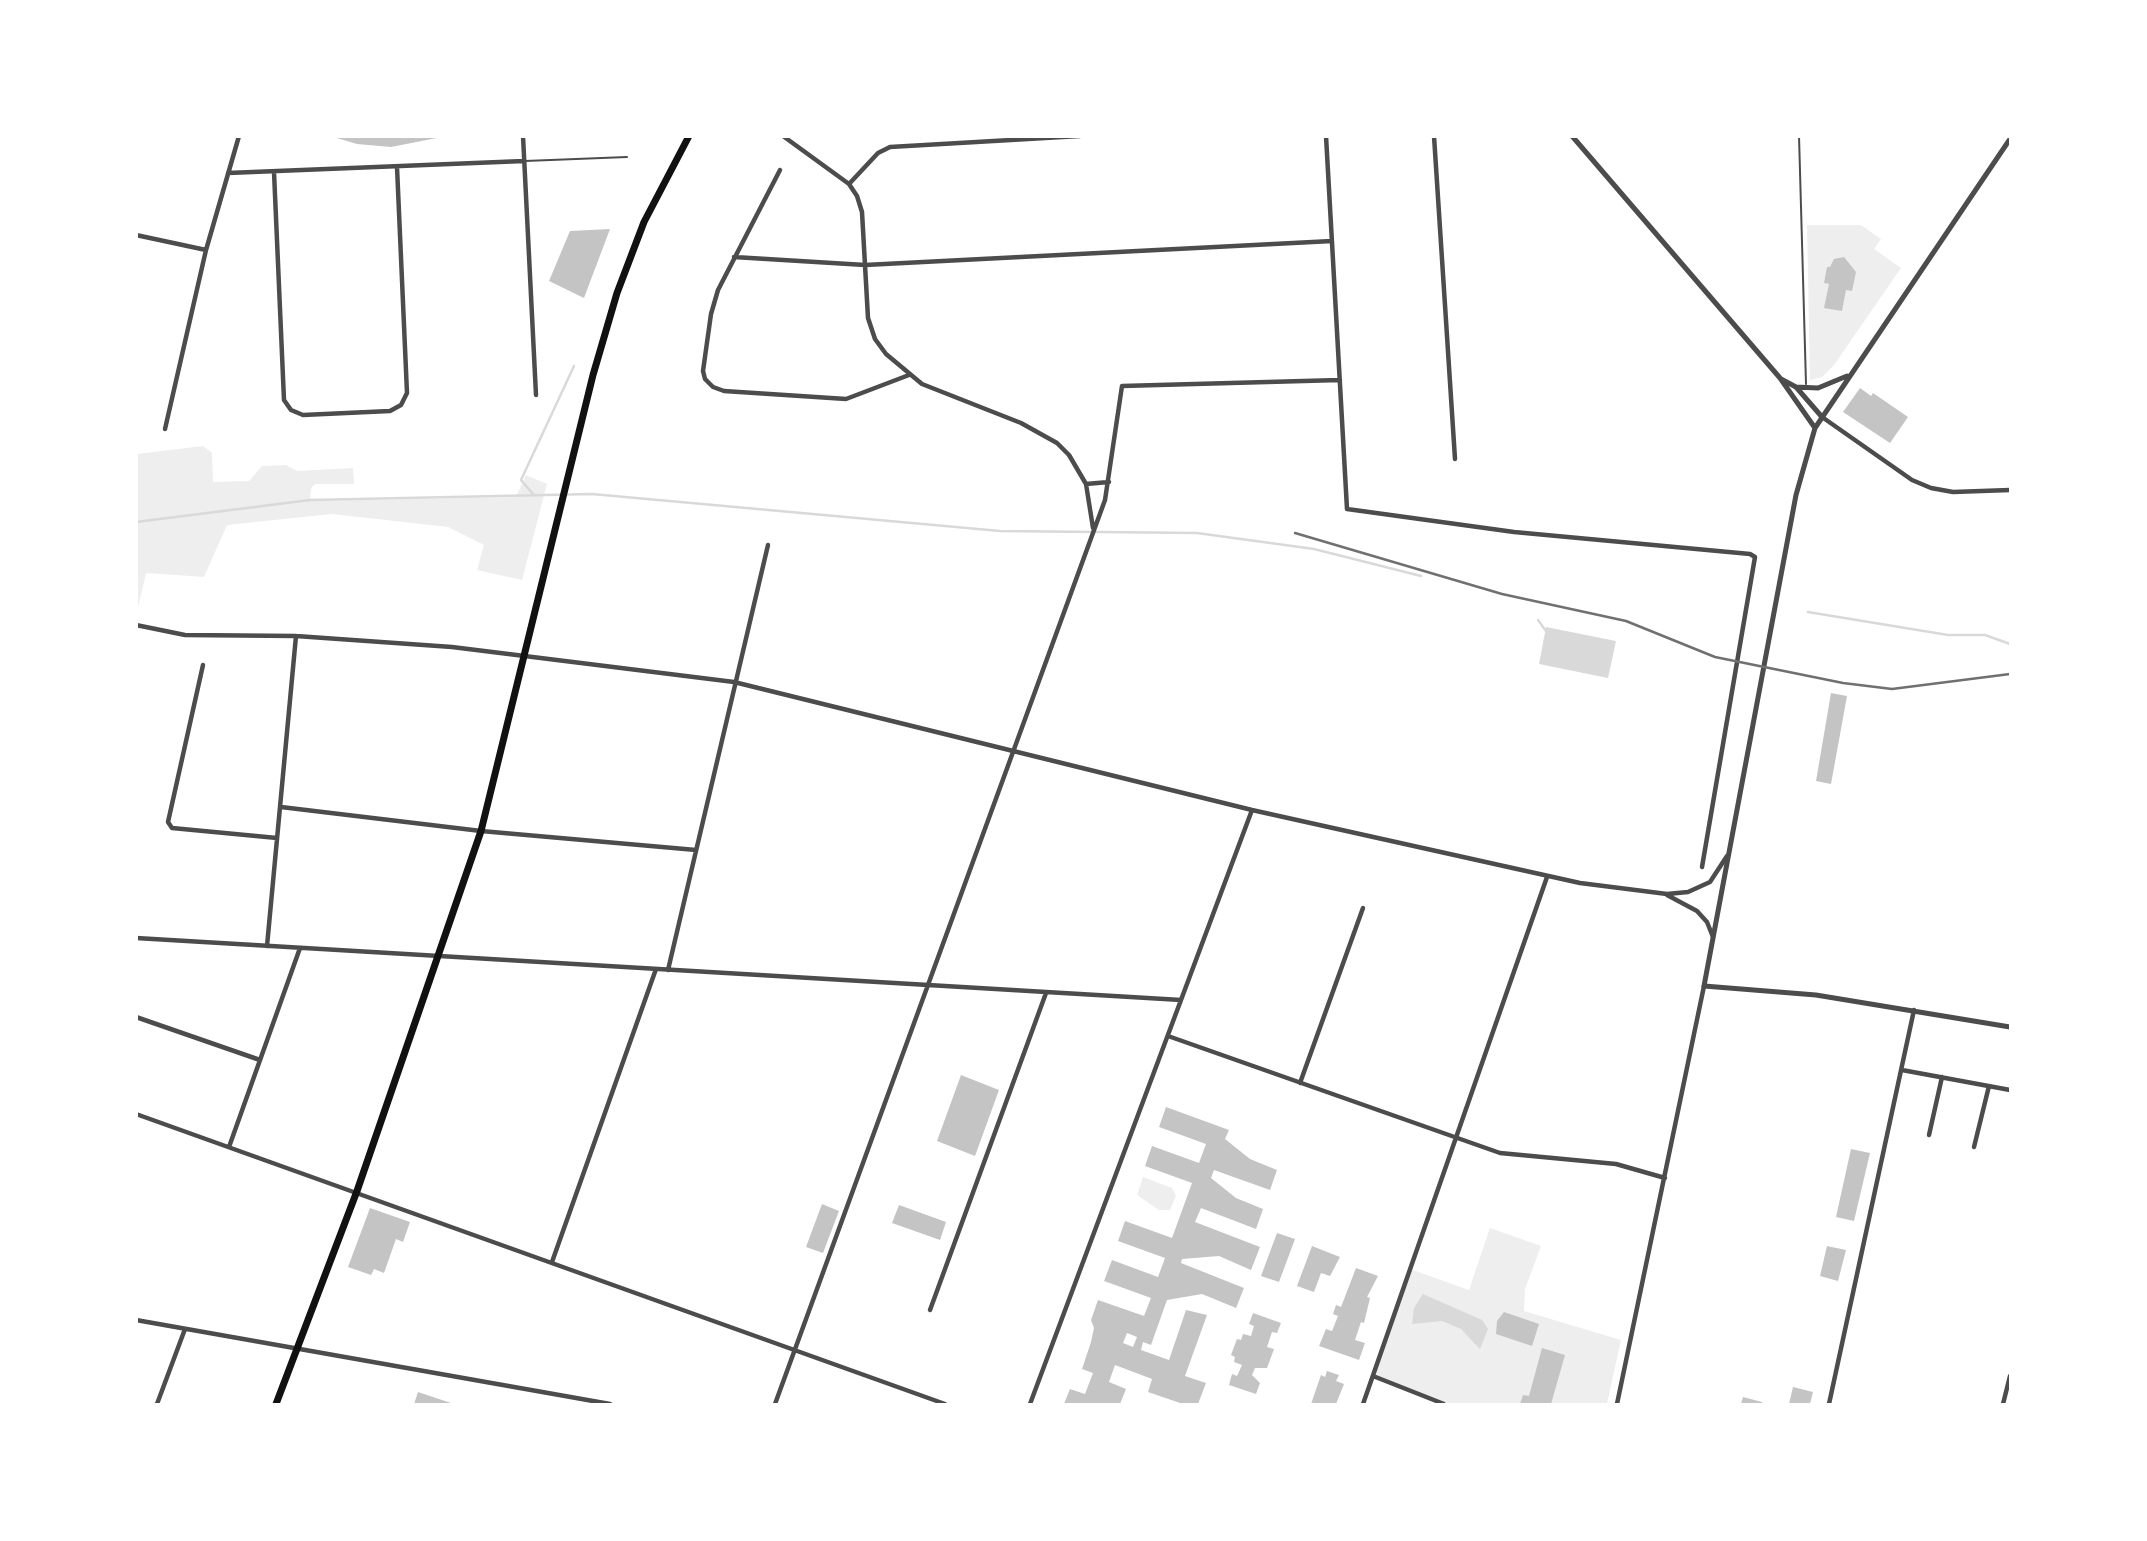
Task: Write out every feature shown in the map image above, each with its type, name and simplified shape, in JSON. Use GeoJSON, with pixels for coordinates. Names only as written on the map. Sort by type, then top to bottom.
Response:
{"type":"FeatureCollection","features":[{"type":"Feature","properties":{"kind":"main road"},"geometry":{"type":"LineString","coordinates":[[276,1405],[357,1191],[481,831],[574,451],[626,265],[663,182],[689,136]]}},
{"type":"Feature","properties":{"kind":"street"},"geometry":{"type":"LineString","coordinates":[[165,429],[206,250],[239,136]]}},
{"type":"Feature","properties":{"kind":"street"},"geometry":{"type":"LineString","coordinates":[[523,136],[536,395]]}},
{"type":"Feature","properties":{"kind":"street"},"geometry":{"type":"LineString","coordinates":[[783,136],[849,184],[857,196],[862,212],[868,318],[875,339],[909,375],[937,392],[1042,433],[1069,455],[1086,484],[1093,529]]}},
{"type":"Feature","properties":{"kind":"street"},"geometry":{"type":"LineString","coordinates":[[849,184],[878,153],[890,147],[1080,136]]}},
{"type":"Feature","properties":{"kind":"street"},"geometry":{"type":"LineString","coordinates":[[1326,136],[1347,509],[1514,532],[1751,554],[1755,557],[1702,867]]}},
{"type":"Feature","properties":{"kind":"street"},"geometry":{"type":"LineString","coordinates":[[1434,136],[1455,459]]}},
{"type":"Feature","properties":{"kind":"street"},"geometry":{"type":"LineString","coordinates":[[1572,136],[1780,378],[1815,428]]}},
{"type":"Feature","properties":{"kind":"street"},"geometry":{"type":"LineString","coordinates":[[1617,1405],[1704,986],[1796,495],[1815,428],[2011,139]]}},
{"type":"Feature","properties":{"kind":"street"},"geometry":{"type":"LineString","coordinates":[[228,173],[524,161]]}},
{"type":"Feature","properties":{"kind":"street"},"geometry":{"type":"LineString","coordinates":[[274,172],[284,400],[291,410],[303,415],[390,411],[401,405],[407,393],[397,167]]}},
{"type":"Feature","properties":{"kind":"street"},"geometry":{"type":"LineString","coordinates":[[780,170],[734,257],[711,314],[703,370],[712,387],[724,391],[846,399],[909,375]]}},
{"type":"Feature","properties":{"kind":"street"},"geometry":{"type":"LineString","coordinates":[[136,235],[206,250]]}},
{"type":"Feature","properties":{"kind":"street"},"geometry":{"type":"LineString","coordinates":[[734,257],[865,265],[1332,242]]}},
{"type":"Feature","properties":{"kind":"street"},"geometry":{"type":"LineString","coordinates":[[1796,387],[1829,386],[1849,375]]}},
{"type":"Feature","properties":{"kind":"street"},"geometry":{"type":"LineString","coordinates":[[1780,378],[1796,387],[1822,417],[1912,480],[1931,488],[1953,492],[2011,490]]}},
{"type":"Feature","properties":{"kind":"street"},"geometry":{"type":"LineString","coordinates":[[775,1405],[1093,529],[1109,482],[1122,386],[1340,380]]}},
{"type":"Feature","properties":{"kind":"street"},"geometry":{"type":"LineString","coordinates":[[1086,484],[1109,482]]}},
{"type":"Feature","properties":{"kind":"street"},"geometry":{"type":"LineString","coordinates":[[668,970],[768,545]]}},
{"type":"Feature","properties":{"kind":"street"},"geometry":{"type":"LineString","coordinates":[[140,625],[186,635],[296,635],[525,655],[734,682],[1252,810],[1546,877],[1667,894],[1703,888],[1729,853]]}},
{"type":"Feature","properties":{"kind":"street"},"geometry":{"type":"LineString","coordinates":[[267,946],[296,635]]}},
{"type":"Feature","properties":{"kind":"street"},"geometry":{"type":"LineString","coordinates":[[203,665],[168,822],[172,828],[277,838]]}},
{"type":"Feature","properties":{"kind":"street"},"geometry":{"type":"LineString","coordinates":[[281,807],[481,831],[695,850]]}},
{"type":"Feature","properties":{"kind":"street"},"geometry":{"type":"LineString","coordinates":[[1030,1405],[1252,810]]}},
{"type":"Feature","properties":{"kind":"street"},"geometry":{"type":"LineString","coordinates":[[1363,1405],[1546,877]]}},
{"type":"Feature","properties":{"kind":"street"},"geometry":{"type":"LineString","coordinates":[[1667,894],[1697,911],[1707,922],[1713,938]]}},
{"type":"Feature","properties":{"kind":"street"},"geometry":{"type":"LineString","coordinates":[[1300,1083],[1363,908]]}},
{"type":"Feature","properties":{"kind":"street"},"geometry":{"type":"LineString","coordinates":[[136,938],[1181,1000]]}},
{"type":"Feature","properties":{"kind":"street"},"geometry":{"type":"LineString","coordinates":[[229,1147],[300,948]]}},
{"type":"Feature","properties":{"kind":"street"},"geometry":{"type":"LineString","coordinates":[[552,1262],[656,969]]}},
{"type":"Feature","properties":{"kind":"street"},"geometry":{"type":"LineString","coordinates":[[1704,986],[1816,995],[2011,1027]]}},
{"type":"Feature","properties":{"kind":"street"},"geometry":{"type":"LineString","coordinates":[[930,1310],[1046,993]]}},
{"type":"Feature","properties":{"kind":"street"},"geometry":{"type":"LineString","coordinates":[[1829,1405],[1914,1010]]}},
{"type":"Feature","properties":{"kind":"street"},"geometry":{"type":"LineString","coordinates":[[136,1017],[260,1060]]}},
{"type":"Feature","properties":{"kind":"street"},"geometry":{"type":"LineString","coordinates":[[1168,1036],[1500,1153],[1616,1164],[1665,1178]]}},
{"type":"Feature","properties":{"kind":"street"},"geometry":{"type":"LineString","coordinates":[[1902,1070],[2011,1090]]}},
{"type":"Feature","properties":{"kind":"street"},"geometry":{"type":"LineString","coordinates":[[1929,1135],[1942,1077]]}},
{"type":"Feature","properties":{"kind":"street"},"geometry":{"type":"LineString","coordinates":[[1974,1147],[1989,1086]]}},
{"type":"Feature","properties":{"kind":"street"},"geometry":{"type":"LineString","coordinates":[[136,1114],[357,1191],[945,1405]]}},
{"type":"Feature","properties":{"kind":"street"},"geometry":{"type":"LineString","coordinates":[[136,1320],[610,1405]]}},
{"type":"Feature","properties":{"kind":"street"},"geometry":{"type":"LineString","coordinates":[[157,1405],[186,1329]]}},
{"type":"Feature","properties":{"kind":"street"},"geometry":{"type":"LineString","coordinates":[[1373,1376],[1444,1405]]}},
{"type":"Feature","properties":{"kind":"street"},"geometry":{"type":"LineString","coordinates":[[2003,1405],[2011,1376]]}},
{"type":"Feature","properties":{"kind":"lane"},"geometry":{"type":"LineString","coordinates":[[1799,136],[1806,388]]}},
{"type":"Feature","properties":{"kind":"lane"},"geometry":{"type":"LineString","coordinates":[[524,161],[627,157]]}},
{"type":"Feature","properties":{"kind":"shaded area"},"geometry":{"type":"Polygon","coordinates":[[[1807,225],[1861,225],[1881,239],[1874,249],[1901,268],[1834,365],[1822,377],[1810,380],[1807,225]]]}},
{"type":"Feature","properties":{"kind":"shaded area"},"geometry":{"type":"Polygon","coordinates":[[[203,446],[212,453],[213,482],[249,481],[262,466],[286,465],[297,471],[353,468],[354,484],[315,484],[311,488],[310,501],[516,497],[526,475],[547,484],[522,580],[477,570],[484,545],[448,527],[332,514],[227,525],[204,577],[146,573],[137,612],[137,454],[203,446]]]}},
{"type":"Feature","properties":{"kind":"shaded area"},"geometry":{"type":"Polygon","coordinates":[[[1546,627],[1616,641],[1608,678],[1539,664],[1546,627]]]}},
{"type":"Feature","properties":{"kind":"shaded area"},"geometry":{"type":"Polygon","coordinates":[[[1143,1177],[1172,1188],[1176,1196],[1170,1210],[1159,1210],[1137,1195],[1143,1177]]]}},
{"type":"Feature","properties":{"kind":"shaded area"},"geometry":{"type":"Polygon","coordinates":[[[1490,1228],[1541,1246],[1525,1289],[1524,1311],[1621,1340],[1607,1404],[1451,1404],[1373,1376],[1410,1269],[1469,1290],[1490,1228]]]}},
{"type":"Feature","properties":{"kind":"shaded area"},"geometry":{"type":"Polygon","coordinates":[[[1423,1294],[1482,1320],[1488,1329],[1480,1349],[1461,1329],[1442,1321],[1412,1324],[1414,1308],[1423,1294]]]}},
{"type":"Feature","properties":{"kind":"building"},"geometry":{"type":"Polygon","coordinates":[[[330,136],[442,137],[391,147],[357,144],[330,136]]]}},
{"type":"Feature","properties":{"kind":"building"},"geometry":{"type":"Polygon","coordinates":[[[610,229],[584,298],[549,281],[570,231],[610,229]]]}},
{"type":"Feature","properties":{"kind":"building"},"geometry":{"type":"Polygon","coordinates":[[[1844,257],[1856,272],[1852,291],[1846,290],[1842,311],[1824,308],[1829,284],[1824,283],[1827,267],[1830,267],[1834,259],[1844,257]]]}},
{"type":"Feature","properties":{"kind":"building"},"geometry":{"type":"Polygon","coordinates":[[[1860,388],[1871,396],[1873,393],[1908,417],[1890,443],[1843,412],[1860,388]]]}},
{"type":"Feature","properties":{"kind":"building"},"geometry":{"type":"Polygon","coordinates":[[[1831,693],[1847,696],[1831,784],[1816,781],[1831,693]]]}},
{"type":"Feature","properties":{"kind":"building"},"geometry":{"type":"Polygon","coordinates":[[[961,1075],[999,1090],[975,1156],[937,1141],[961,1075]]]}},
{"type":"Feature","properties":{"kind":"building"},"geometry":{"type":"Polygon","coordinates":[[[1166,1107],[1229,1130],[1225,1139],[1250,1159],[1277,1170],[1270,1190],[1214,1170],[1211,1178],[1236,1198],[1263,1209],[1256,1229],[1201,1208],[1195,1222],[1260,1247],[1251,1270],[1219,1256],[1182,1259],[1181,1263],[1244,1288],[1236,1308],[1202,1294],[1167,1300],[1151,1345],[1143,1342],[1141,1350],[1169,1360],[1186,1310],[1207,1315],[1185,1376],[1206,1383],[1198,1404],[1183,1404],[1148,1392],[1152,1379],[1115,1365],[1109,1382],[1126,1389],[1120,1404],[1064,1404],[1070,1389],[1085,1394],[1093,1373],[1082,1369],[1091,1342],[1094,1328],[1091,1320],[1098,1300],[1144,1316],[1151,1298],[1104,1281],[1112,1260],[1158,1277],[1165,1258],[1118,1241],[1125,1221],[1172,1238],[1192,1183],[1145,1166],[1152,1146],[1199,1163],[1206,1144],[1159,1127],[1166,1107]],[[1127,1333],[1123,1343],[1133,1347],[1137,1337],[1127,1333]]]}},
{"type":"Feature","properties":{"kind":"building"},"geometry":{"type":"Polygon","coordinates":[[[1851,1149],[1870,1153],[1854,1221],[1836,1217],[1851,1149]]]}},
{"type":"Feature","properties":{"kind":"building"},"geometry":{"type":"Polygon","coordinates":[[[822,1204],[839,1211],[823,1253],[806,1247],[822,1204]]]}},
{"type":"Feature","properties":{"kind":"building"},"geometry":{"type":"Polygon","coordinates":[[[899,1205],[946,1222],[940,1240],[892,1223],[899,1205]]]}},
{"type":"Feature","properties":{"kind":"building"},"geometry":{"type":"Polygon","coordinates":[[[370,1208],[410,1222],[403,1242],[396,1239],[384,1273],[374,1269],[371,1275],[348,1267],[370,1208]]]}},
{"type":"Feature","properties":{"kind":"building"},"geometry":{"type":"Polygon","coordinates":[[[1277,1233],[1295,1239],[1279,1282],[1261,1276],[1277,1233]]]}},
{"type":"Feature","properties":{"kind":"building"},"geometry":{"type":"Polygon","coordinates":[[[1312,1246],[1340,1257],[1330,1276],[1321,1273],[1314,1292],[1297,1286],[1312,1246]]]}},
{"type":"Feature","properties":{"kind":"building"},"geometry":{"type":"Polygon","coordinates":[[[1827,1246],[1846,1250],[1838,1281],[1820,1276],[1827,1246]]]}},
{"type":"Feature","properties":{"kind":"building"},"geometry":{"type":"Polygon","coordinates":[[[1356,1268],[1378,1276],[1367,1297],[1370,1298],[1364,1323],[1361,1322],[1355,1340],[1365,1343],[1359,1360],[1319,1346],[1326,1329],[1332,1331],[1338,1316],[1333,1314],[1336,1305],[1341,1307],[1356,1268]]]}},
{"type":"Feature","properties":{"kind":"building"},"geometry":{"type":"Polygon","coordinates":[[[1504,1312],[1539,1324],[1532,1346],[1496,1334],[1497,1321],[1504,1312]]]}},
{"type":"Feature","properties":{"kind":"building"},"geometry":{"type":"Polygon","coordinates":[[[1253,1313],[1281,1323],[1277,1333],[1272,1332],[1267,1347],[1274,1349],[1267,1368],[1255,1368],[1252,1375],[1260,1383],[1256,1394],[1229,1385],[1232,1374],[1237,1376],[1242,1365],[1234,1362],[1235,1357],[1231,1355],[1237,1339],[1241,1340],[1243,1334],[1251,1336],[1254,1326],[1249,1324],[1253,1313]]]}},
{"type":"Feature","properties":{"kind":"building"},"geometry":{"type":"Polygon","coordinates":[[[1542,1348],[1565,1355],[1551,1404],[1520,1404],[1523,1395],[1529,1396],[1542,1348]]]}},
{"type":"Feature","properties":{"kind":"building"},"geometry":{"type":"Polygon","coordinates":[[[1327,1371],[1339,1375],[1336,1381],[1344,1384],[1336,1404],[1311,1404],[1321,1375],[1325,1377],[1327,1371]]]}},
{"type":"Feature","properties":{"kind":"building"},"geometry":{"type":"Polygon","coordinates":[[[1793,1387],[1813,1392],[1810,1404],[1789,1404],[1793,1387]]]}},
{"type":"Feature","properties":{"kind":"building"},"geometry":{"type":"Polygon","coordinates":[[[418,1392],[454,1404],[414,1404],[418,1392]]]}},
{"type":"Feature","properties":{"kind":"building"},"geometry":{"type":"Polygon","coordinates":[[[1743,1397],[1762,1402],[1762,1404],[1741,1404],[1743,1397]]]}},
{"type":"Feature","properties":{"kind":"waterway"},"geometry":{"type":"LineString","coordinates":[[533,494],[521,480],[574,366]]}},
{"type":"Feature","properties":{"kind":"waterway"},"geometry":{"type":"LineString","coordinates":[[136,522],[310,500],[592,494],[1000,531],[1197,533],[1314,549],[1421,576]]}},
{"type":"Feature","properties":{"kind":"waterway"},"geometry":{"type":"LineString","coordinates":[[1808,612],[1948,635],[1985,635],[2010,644]]}},
{"type":"Feature","properties":{"kind":"waterway"},"geometry":{"type":"LineString","coordinates":[[1538,620],[1546,631]]}},
{"type":"Feature","properties":{"kind":"railway"},"geometry":{"type":"LineString","coordinates":[[1295,533],[1502,594],[1626,621],[1715,657],[1843,683],[1892,689],[2010,674]]}}]}
